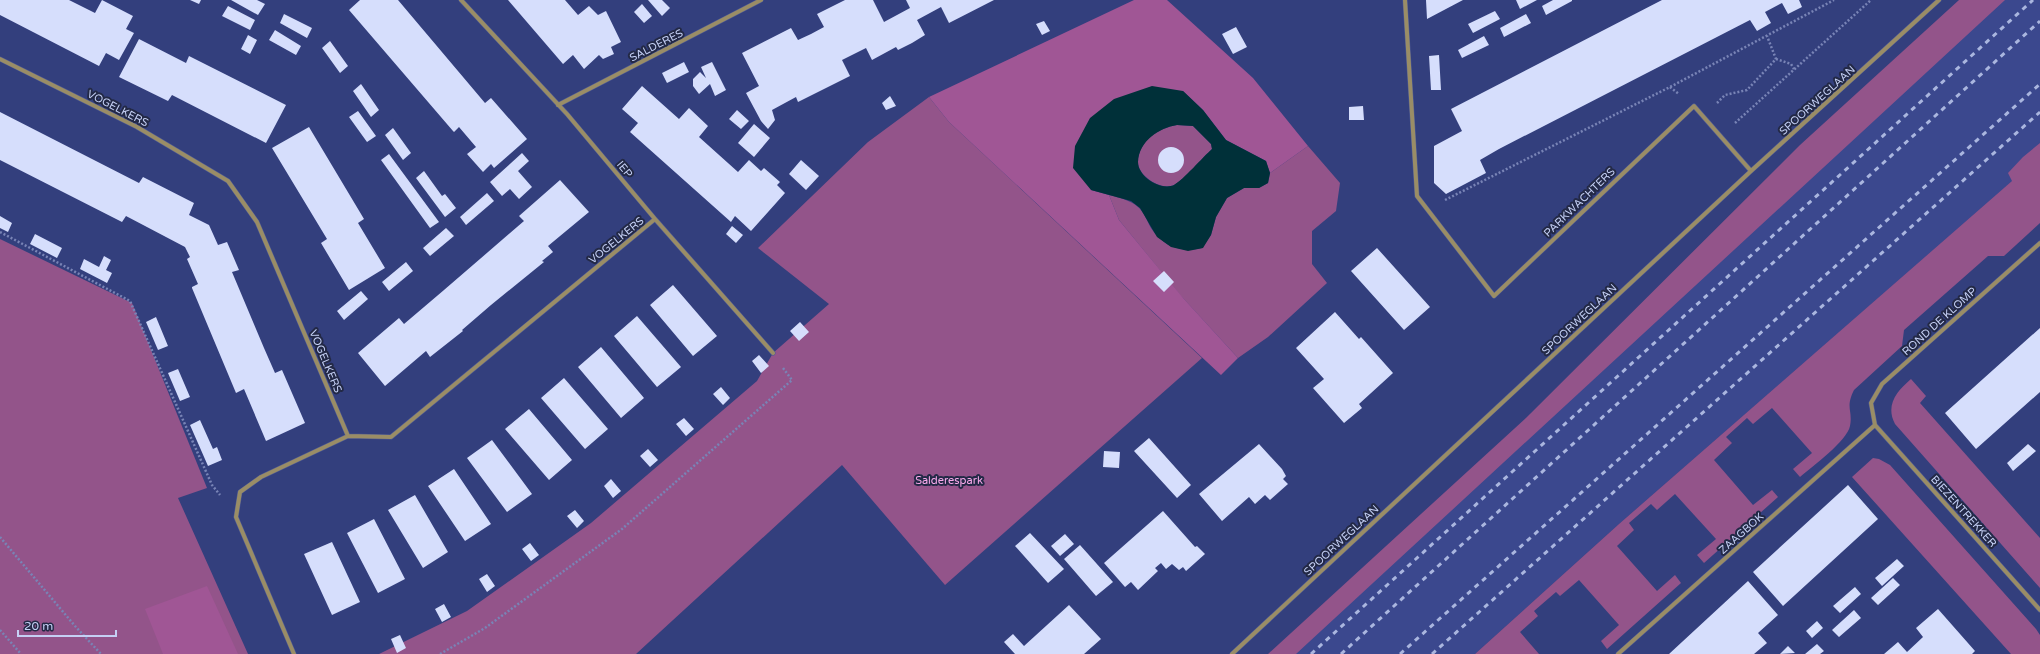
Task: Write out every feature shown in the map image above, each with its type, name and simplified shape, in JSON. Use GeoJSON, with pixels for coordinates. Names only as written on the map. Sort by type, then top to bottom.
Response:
{"type":"FeatureCollection","features":[{"type":"Feature","properties":{"kind":"street","name":"IEP"},"geometry":{"type":"LineString","coordinates":[[461,0],[558,105],[655,219],[773,352]]}},
{"type":"Feature","properties":{"kind":"street","name":"SALDERES"},"geometry":{"type":"LineString","coordinates":[[558,105],[761,0]]}},
{"type":"Feature","properties":{"kind":"street","name":"PARKWACHTERS"},"geometry":{"type":"LineString","coordinates":[[1405,0],[1418,196],[1494,296],[1694,106],[1751,171]]}},
{"type":"Feature","properties":{"kind":"street","name":"SPOORWEGLAAN"},"geometry":{"type":"LineString","coordinates":[[1232,654],[1751,171],[1940,0]]}},
{"type":"Feature","properties":{"kind":"street","name":"VOGELKERS"},"geometry":{"type":"LineString","coordinates":[[0,59],[138,127],[228,181],[257,222],[348,436],[391,437],[655,219]]}},
{"type":"Feature","properties":{"kind":"street","name":"ROND DE KLOMP"},"geometry":{"type":"LineString","coordinates":[[1875,425],[1871,402],[1882,384],[2040,242]]}},
{"type":"Feature","properties":{"kind":"street","name":"BIEZENTREKKER"},"geometry":{"type":"LineString","coordinates":[[1875,425],[2040,610]]}},
{"type":"Feature","properties":{"kind":"street","name":"ZAAGBOK"},"geometry":{"type":"LineString","coordinates":[[1618,654],[1875,425]]}},
{"type":"Feature","properties":{"kind":"street"},"geometry":{"type":"LineString","coordinates":[[294,654],[236,516],[240,492],[261,477],[348,436]]}},
{"type":"Feature","properties":{"kind":"path"},"geometry":{"type":"LineString","coordinates":[[1428,209],[1767,36],[1834,0]]}},
{"type":"Feature","properties":{"kind":"path"},"geometry":{"type":"LineString","coordinates":[[1720,136],[1871,0]]}},
{"type":"Feature","properties":{"kind":"path"},"geometry":{"type":"LineString","coordinates":[[1767,36],[1776,59]]}},
{"type":"Feature","properties":{"kind":"path"},"geometry":{"type":"LineString","coordinates":[[1776,59],[1791,64],[1794,69]]}},
{"type":"Feature","properties":{"kind":"path"},"geometry":{"type":"LineString","coordinates":[[1703,116],[1726,95],[1747,90],[1776,59]]}},
{"type":"Feature","properties":{"kind":"path"},"geometry":{"type":"LineString","coordinates":[[0,232],[130,301],[212,486],[236,516]]}},
{"type":"Feature","properties":{"kind":"path"},"geometry":{"type":"LineString","coordinates":[[440,654],[485,628],[622,529],[792,380],[773,352]]}},
{"type":"Feature","properties":{"kind":"path"},"geometry":{"type":"LineString","coordinates":[[0,537],[75,626],[101,654]]}},
{"type":"Feature","properties":{"kind":"path"},"geometry":{"type":"LineString","coordinates":[[0,630],[21,654]]}},
{"type":"Feature","properties":{"kind":"shaded area"},"geometry":{"type":"Polygon","coordinates":[[[1134,0],[1167,0],[1253,78],[1308,146],[1270,173],[1266,161],[1226,140],[1203,110],[1183,91],[1091,190],[1109,195],[1119,220],[1184,299],[1238,358],[1221,375],[949,122],[929,97],[1134,0]]]}},
{"type":"Feature","properties":{"kind":"shaded area"},"geometry":{"type":"Polygon","coordinates":[[[1970,0],[2040,0],[2040,157],[1619,524],[1475,654],[1275,654],[1585,372],[1970,0]]]}},
{"type":"Feature","properties":{"kind":"shaded area"},"geometry":{"type":"Polygon","coordinates":[[[1152,86],[1183,91],[1203,110],[1226,140],[1266,161],[1270,173],[1268,183],[1259,188],[1244,188],[1227,198],[1216,217],[1211,235],[1203,248],[1188,251],[1171,247],[1157,237],[1140,208],[1131,201],[1091,190],[1073,168],[1075,146],[1090,118],[1114,99],[1152,86]],[[1177,125],[1163,129],[1157,132],[1146,142],[1139,155],[1138,162],[1139,168],[1146,177],[1163,186],[1174,185],[1212,149],[1211,144],[1193,126],[1177,125]]]}},
{"type":"Feature","properties":{"kind":"shaded area"},"geometry":{"type":"Polygon","coordinates":[[[207,586],[238,654],[163,654],[145,609],[207,586]]]}},
{"type":"Feature","properties":{"kind":"green space"},"geometry":{"type":"Polygon","coordinates":[[[1959,0],[2005,0],[1296,654],[1268,654],[1527,417],[1800,145],[1959,0]]]}},
{"type":"Feature","properties":{"kind":"green space","name":"Salderespark"},"geometry":{"type":"Polygon","coordinates":[[[929,97],[949,122],[1202,358],[945,585],[842,465],[636,654],[379,654],[467,611],[591,523],[757,381],[773,353],[829,304],[758,248],[868,142],[929,97]]]}},
{"type":"Feature","properties":{"kind":"green space"},"geometry":{"type":"Polygon","coordinates":[[[1177,125],[1193,126],[1211,144],[1212,149],[1188,174],[1178,182],[1174,185],[1163,186],[1151,181],[1142,172],[1138,162],[1139,154],[1146,141],[1151,136],[1163,129],[1177,125]]]}},
{"type":"Feature","properties":{"kind":"green space"},"geometry":{"type":"Polygon","coordinates":[[[2040,143],[2040,223],[2004,256],[1988,256],[1904,330],[1902,346],[1854,390],[1850,401],[1851,421],[1848,432],[1829,453],[1800,477],[1793,469],[1812,453],[1772,408],[1753,424],[1747,418],[1726,437],[1732,443],[1714,460],[1753,505],[1772,490],[1778,497],[1704,563],[1697,555],[1716,539],[1675,494],[1657,510],[1651,504],[1629,523],[1634,530],[1617,546],[1657,591],[1675,575],[1681,583],[1607,649],[1601,641],[1619,625],[1579,580],[1560,596],[1556,592],[1534,611],[1538,616],[1520,632],[1539,654],[1475,654],[1619,524],[2012,181],[2008,173],[2023,157],[2040,143]]]}},
{"type":"Feature","properties":{"kind":"green space"},"geometry":{"type":"Polygon","coordinates":[[[1308,146],[1340,183],[1336,211],[1312,231],[1312,264],[1327,283],[1268,337],[1238,358],[1181,296],[1119,220],[1109,195],[1121,198],[1138,207],[1144,214],[1156,235],[1167,244],[1187,250],[1202,248],[1211,235],[1216,217],[1227,198],[1244,188],[1259,188],[1268,183],[1270,173],[1308,146]]]}},
{"type":"Feature","properties":{"kind":"green space"},"geometry":{"type":"Polygon","coordinates":[[[0,239],[132,303],[207,488],[178,498],[248,654],[0,654],[0,239]]]}},
{"type":"Feature","properties":{"kind":"green space"},"geometry":{"type":"Polygon","coordinates":[[[1911,379],[1926,396],[1920,403],[2040,538],[2040,588],[1895,424],[1891,411],[1894,399],[1901,388],[1911,379]]]}},
{"type":"Feature","properties":{"kind":"green space"},"geometry":{"type":"Polygon","coordinates":[[[1873,458],[1879,459],[1890,465],[2036,629],[2040,635],[2040,654],[2011,654],[1852,477],[1873,458]]]}},
{"type":"Feature","properties":{"kind":"building"},"geometry":{"type":"Polygon","coordinates":[[[0,0],[69,0],[95,13],[102,0],[133,16],[126,29],[134,33],[119,60],[106,53],[99,66],[0,15],[0,0]]]}},
{"type":"Feature","properties":{"kind":"building"},"geometry":{"type":"Polygon","coordinates":[[[190,0],[201,0],[199,4],[190,0]]]}},
{"type":"Feature","properties":{"kind":"building"},"geometry":{"type":"Polygon","coordinates":[[[231,0],[257,0],[265,4],[258,15],[231,0]]]}},
{"type":"Feature","properties":{"kind":"building"},"geometry":{"type":"Polygon","coordinates":[[[360,0],[398,0],[485,103],[491,98],[527,139],[494,168],[491,164],[483,172],[467,154],[476,147],[459,127],[454,132],[453,131],[349,10],[360,0]]]}},
{"type":"Feature","properties":{"kind":"building"},"geometry":{"type":"Polygon","coordinates":[[[508,0],[565,0],[578,15],[589,6],[598,15],[606,11],[621,42],[611,47],[614,54],[603,59],[599,55],[584,69],[573,55],[563,64],[508,0]]]}},
{"type":"Feature","properties":{"kind":"building"},"geometry":{"type":"Polygon","coordinates":[[[648,0],[662,0],[670,8],[662,16],[648,0]]]}},
{"type":"Feature","properties":{"kind":"building"},"geometry":{"type":"Polygon","coordinates":[[[845,0],[873,0],[884,22],[910,8],[906,0],[994,0],[949,23],[941,7],[917,20],[925,35],[912,43],[898,50],[896,47],[872,60],[866,48],[842,60],[850,76],[798,102],[796,97],[772,110],[775,120],[768,129],[761,121],[746,93],[759,86],[742,53],[791,28],[798,40],[811,34],[824,27],[817,14],[845,0]]]}},
{"type":"Feature","properties":{"kind":"building"},"geometry":{"type":"Polygon","coordinates":[[[1426,0],[1463,0],[1427,19],[1426,0]]]}},
{"type":"Feature","properties":{"kind":"building"},"geometry":{"type":"Polygon","coordinates":[[[1516,0],[1537,0],[1520,9],[1516,0]]]}},
{"type":"Feature","properties":{"kind":"building"},"geometry":{"type":"Polygon","coordinates":[[[1553,0],[1572,1],[1546,15],[1542,6],[1553,0]]]}},
{"type":"Feature","properties":{"kind":"building"},"geometry":{"type":"Polygon","coordinates":[[[1662,0],[1799,0],[1802,7],[1788,14],[1782,3],[1765,12],[1771,23],[1757,31],[1750,20],[1499,149],[1480,160],[1486,173],[1446,194],[1434,183],[1434,146],[1462,131],[1451,109],[1662,0]]]}},
{"type":"Feature","properties":{"kind":"building"},"geometry":{"type":"Polygon","coordinates":[[[642,4],[652,16],[644,23],[634,12],[642,4]]]}},
{"type":"Feature","properties":{"kind":"building"},"geometry":{"type":"Polygon","coordinates":[[[228,6],[255,20],[250,30],[222,16],[228,6]]]}},
{"type":"Feature","properties":{"kind":"building"},"geometry":{"type":"Polygon","coordinates":[[[1495,11],[1500,19],[1473,33],[1468,24],[1495,11]]]}},
{"type":"Feature","properties":{"kind":"building"},"geometry":{"type":"Polygon","coordinates":[[[284,14],[312,28],[307,38],[280,23],[284,14]]]}},
{"type":"Feature","properties":{"kind":"building"},"geometry":{"type":"Polygon","coordinates":[[[1526,14],[1531,23],[1504,37],[1500,28],[1526,14]]]}},
{"type":"Feature","properties":{"kind":"building"},"geometry":{"type":"Polygon","coordinates":[[[1044,21],[1050,31],[1042,35],[1036,24],[1044,21]]]}},
{"type":"Feature","properties":{"kind":"building"},"geometry":{"type":"Polygon","coordinates":[[[1236,27],[1247,47],[1233,54],[1222,34],[1236,27]]]}},
{"type":"Feature","properties":{"kind":"building"},"geometry":{"type":"Polygon","coordinates":[[[275,30],[301,46],[296,55],[269,40],[275,30]]]}},
{"type":"Feature","properties":{"kind":"building"},"geometry":{"type":"Polygon","coordinates":[[[248,35],[257,40],[250,54],[241,49],[248,35]]]}},
{"type":"Feature","properties":{"kind":"building"},"geometry":{"type":"Polygon","coordinates":[[[1484,36],[1489,45],[1462,58],[1458,50],[1484,36]]]}},
{"type":"Feature","properties":{"kind":"building"},"geometry":{"type":"Polygon","coordinates":[[[139,39],[186,63],[189,56],[286,105],[266,143],[172,95],[168,101],[119,77],[139,39]]]}},
{"type":"Feature","properties":{"kind":"building"},"geometry":{"type":"Polygon","coordinates":[[[330,41],[348,66],[340,73],[322,48],[330,41]]]}},
{"type":"Feature","properties":{"kind":"building"},"geometry":{"type":"Polygon","coordinates":[[[1439,55],[1441,90],[1431,90],[1429,56],[1439,55]]]}},
{"type":"Feature","properties":{"kind":"building"},"geometry":{"type":"Polygon","coordinates":[[[684,62],[689,72],[667,83],[662,73],[684,62]]]}},
{"type":"Feature","properties":{"kind":"building"},"geometry":{"type":"Polygon","coordinates":[[[712,62],[726,90],[715,96],[710,84],[699,94],[693,86],[693,79],[700,72],[706,78],[701,67],[712,62]]]}},
{"type":"Feature","properties":{"kind":"building"},"geometry":{"type":"Polygon","coordinates":[[[361,84],[379,110],[371,117],[353,91],[361,84]]]}},
{"type":"Feature","properties":{"kind":"building"},"geometry":{"type":"Polygon","coordinates":[[[642,86],[679,119],[689,108],[708,126],[699,137],[738,172],[749,160],[761,171],[764,168],[780,182],[777,185],[785,193],[751,231],[735,216],[731,222],[630,132],[638,123],[622,109],[642,86]]]}},
{"type":"Feature","properties":{"kind":"building"},"geometry":{"type":"Polygon","coordinates":[[[890,96],[896,106],[886,110],[882,103],[890,96]]]}},
{"type":"Feature","properties":{"kind":"building"},"geometry":{"type":"Polygon","coordinates":[[[1363,106],[1364,120],[1349,120],[1349,107],[1363,106]]]}},
{"type":"Feature","properties":{"kind":"building"},"geometry":{"type":"Polygon","coordinates":[[[737,110],[749,121],[741,129],[729,119],[737,110]]]}},
{"type":"Feature","properties":{"kind":"building"},"geometry":{"type":"Polygon","coordinates":[[[358,111],[376,136],[367,142],[349,117],[358,111]]]}},
{"type":"Feature","properties":{"kind":"building"},"geometry":{"type":"Polygon","coordinates":[[[0,112],[139,183],[143,177],[194,203],[189,215],[209,225],[218,245],[227,242],[239,270],[232,272],[264,348],[275,373],[282,370],[305,423],[266,441],[244,389],[236,393],[192,288],[198,284],[187,259],[190,257],[185,247],[126,216],[122,222],[0,160],[0,112]]]}},
{"type":"Feature","properties":{"kind":"building"},"geometry":{"type":"Polygon","coordinates":[[[754,124],[770,138],[754,157],[738,143],[754,124]]]}},
{"type":"Feature","properties":{"kind":"building"},"geometry":{"type":"Polygon","coordinates":[[[309,127],[364,219],[358,223],[385,268],[349,290],[321,243],[327,239],[272,148],[309,127]]]}},
{"type":"Feature","properties":{"kind":"building"},"geometry":{"type":"Polygon","coordinates":[[[393,128],[411,153],[403,160],[385,135],[393,128]]]}},
{"type":"Feature","properties":{"kind":"building"},"geometry":{"type":"Polygon","coordinates":[[[1171,147],[1180,151],[1184,160],[1180,169],[1171,173],[1162,169],[1158,160],[1162,151],[1171,147]]]}},
{"type":"Feature","properties":{"kind":"building"},"geometry":{"type":"Polygon","coordinates":[[[522,153],[529,161],[518,171],[532,187],[519,199],[510,189],[502,196],[490,182],[522,153]]]}},
{"type":"Feature","properties":{"kind":"building"},"geometry":{"type":"Polygon","coordinates":[[[389,154],[439,222],[430,228],[381,160],[389,154]]]}},
{"type":"Feature","properties":{"kind":"building"},"geometry":{"type":"Polygon","coordinates":[[[801,160],[819,176],[806,190],[789,174],[801,160]]]}},
{"type":"Feature","properties":{"kind":"building"},"geometry":{"type":"Polygon","coordinates":[[[424,171],[442,196],[445,194],[456,208],[445,217],[416,178],[424,171]]]}},
{"type":"Feature","properties":{"kind":"building"},"geometry":{"type":"Polygon","coordinates":[[[560,180],[589,212],[548,246],[553,252],[542,261],[544,262],[430,357],[426,351],[385,386],[358,353],[399,318],[404,324],[444,290],[524,221],[519,216],[560,180]]]}},
{"type":"Feature","properties":{"kind":"building"},"geometry":{"type":"Polygon","coordinates":[[[487,193],[494,201],[466,225],[460,217],[487,193]]]}},
{"type":"Feature","properties":{"kind":"building"},"geometry":{"type":"Polygon","coordinates":[[[0,216],[12,223],[8,232],[0,228],[0,216]]]}},
{"type":"Feature","properties":{"kind":"building"},"geometry":{"type":"Polygon","coordinates":[[[732,226],[743,235],[736,243],[726,234],[732,226]]]}},
{"type":"Feature","properties":{"kind":"building"},"geometry":{"type":"Polygon","coordinates":[[[446,228],[454,236],[430,256],[423,248],[446,228]]]}},
{"type":"Feature","properties":{"kind":"building"},"geometry":{"type":"Polygon","coordinates":[[[35,234],[62,248],[57,258],[30,244],[35,234]]]}},
{"type":"Feature","properties":{"kind":"building"},"geometry":{"type":"Polygon","coordinates":[[[1377,248],[1430,307],[1404,330],[1351,271],[1377,248]]]}},
{"type":"Feature","properties":{"kind":"building"},"geometry":{"type":"Polygon","coordinates":[[[104,256],[111,260],[106,270],[112,273],[107,283],[80,269],[84,259],[99,267],[104,256]]]}},
{"type":"Feature","properties":{"kind":"building"},"geometry":{"type":"Polygon","coordinates":[[[406,262],[413,271],[389,291],[382,282],[406,262]]]}},
{"type":"Feature","properties":{"kind":"building"},"geometry":{"type":"Polygon","coordinates":[[[1164,271],[1174,282],[1164,292],[1153,281],[1164,271]]]}},
{"type":"Feature","properties":{"kind":"building"},"geometry":{"type":"Polygon","coordinates":[[[673,285],[717,336],[693,356],[650,305],[673,285]]]}},
{"type":"Feature","properties":{"kind":"building"},"geometry":{"type":"Polygon","coordinates":[[[361,291],[368,299],[344,320],[337,311],[361,291]]]}},
{"type":"Feature","properties":{"kind":"building"},"geometry":{"type":"Polygon","coordinates":[[[1335,312],[1359,339],[1361,337],[1393,373],[1359,404],[1362,408],[1344,423],[1313,388],[1324,379],[1296,348],[1335,312]]]}},
{"type":"Feature","properties":{"kind":"building"},"geometry":{"type":"Polygon","coordinates":[[[637,316],[681,367],[657,387],[614,336],[637,316]]]}},
{"type":"Feature","properties":{"kind":"building"},"geometry":{"type":"Polygon","coordinates":[[[156,317],[168,346],[158,350],[146,322],[156,317]]]}},
{"type":"Feature","properties":{"kind":"building"},"geometry":{"type":"Polygon","coordinates":[[[800,322],[809,332],[799,341],[790,331],[800,322]]]}},
{"type":"Feature","properties":{"kind":"building"},"geometry":{"type":"Polygon","coordinates":[[[2040,328],[2040,392],[1976,449],[1945,413],[2040,328]]]}},
{"type":"Feature","properties":{"kind":"building"},"geometry":{"type":"Polygon","coordinates":[[[601,347],[644,398],[621,418],[578,367],[601,347]]]}},
{"type":"Feature","properties":{"kind":"building"},"geometry":{"type":"Polygon","coordinates":[[[759,355],[769,366],[761,373],[752,361],[759,355]]]}},
{"type":"Feature","properties":{"kind":"building"},"geometry":{"type":"Polygon","coordinates":[[[178,369],[190,397],[180,401],[168,373],[178,369]]]}},
{"type":"Feature","properties":{"kind":"building"},"geometry":{"type":"Polygon","coordinates":[[[564,378],[608,429],[585,449],[541,398],[564,378]]]}},
{"type":"Feature","properties":{"kind":"building"},"geometry":{"type":"Polygon","coordinates":[[[721,387],[730,398],[723,405],[713,394],[721,387]]]}},
{"type":"Feature","properties":{"kind":"building"},"geometry":{"type":"Polygon","coordinates":[[[529,409],[572,460],[549,480],[505,429],[529,409]]]}},
{"type":"Feature","properties":{"kind":"building"},"geometry":{"type":"Polygon","coordinates":[[[684,418],[694,429],[686,436],[676,424],[684,418]]]}},
{"type":"Feature","properties":{"kind":"building"},"geometry":{"type":"Polygon","coordinates":[[[200,420],[213,449],[217,447],[222,460],[208,466],[190,425],[200,420]]]}},
{"type":"Feature","properties":{"kind":"building"},"geometry":{"type":"Polygon","coordinates":[[[1149,438],[1191,485],[1177,498],[1134,451],[1149,438]]]}},
{"type":"Feature","properties":{"kind":"building"},"geometry":{"type":"Polygon","coordinates":[[[492,440],[532,494],[507,512],[467,458],[492,440]]]}},
{"type":"Feature","properties":{"kind":"building"},"geometry":{"type":"Polygon","coordinates":[[[1259,444],[1282,469],[1286,476],[1283,479],[1288,484],[1270,500],[1265,495],[1255,504],[1249,497],[1222,521],[1199,494],[1259,444]]]}},
{"type":"Feature","properties":{"kind":"building"},"geometry":{"type":"Polygon","coordinates":[[[2028,444],[2036,451],[2013,471],[2007,463],[2028,444]]]}},
{"type":"Feature","properties":{"kind":"building"},"geometry":{"type":"Polygon","coordinates":[[[648,449],[658,460],[650,467],[640,456],[648,449]]]}},
{"type":"Feature","properties":{"kind":"building"},"geometry":{"type":"Polygon","coordinates":[[[1104,451],[1120,452],[1119,468],[1103,467],[1104,451]]]}},
{"type":"Feature","properties":{"kind":"building"},"geometry":{"type":"Polygon","coordinates":[[[454,469],[491,524],[465,541],[428,486],[454,469]]]}},
{"type":"Feature","properties":{"kind":"building"},"geometry":{"type":"Polygon","coordinates":[[[611,479],[621,491],[613,498],[604,486],[611,479]]]}},
{"type":"Feature","properties":{"kind":"building"},"geometry":{"type":"Polygon","coordinates":[[[1848,485],[1878,519],[1783,606],[1753,572],[1848,485]]]}},
{"type":"Feature","properties":{"kind":"building"},"geometry":{"type":"Polygon","coordinates":[[[415,495],[448,552],[423,568],[388,510],[415,495]]]}},
{"type":"Feature","properties":{"kind":"building"},"geometry":{"type":"Polygon","coordinates":[[[575,510],[584,521],[577,528],[567,516],[575,510]]]}},
{"type":"Feature","properties":{"kind":"building"},"geometry":{"type":"Polygon","coordinates":[[[1163,511],[1195,547],[1197,546],[1205,554],[1186,571],[1183,567],[1179,570],[1172,564],[1166,569],[1161,563],[1155,568],[1158,571],[1138,590],[1131,582],[1125,587],[1104,563],[1163,511]]]}},
{"type":"Feature","properties":{"kind":"building"},"geometry":{"type":"Polygon","coordinates":[[[374,519],[405,579],[378,593],[347,533],[374,519]]]}},
{"type":"Feature","properties":{"kind":"building"},"geometry":{"type":"Polygon","coordinates":[[[1030,533],[1064,569],[1048,583],[1015,546],[1030,533]]]}},
{"type":"Feature","properties":{"kind":"building"},"geometry":{"type":"Polygon","coordinates":[[[1065,534],[1074,544],[1060,556],[1051,546],[1065,534]]]}},
{"type":"Feature","properties":{"kind":"building"},"geometry":{"type":"Polygon","coordinates":[[[332,542],[360,602],[332,615],[304,554],[332,542]]]}},
{"type":"Feature","properties":{"kind":"building"},"geometry":{"type":"Polygon","coordinates":[[[530,543],[539,555],[531,561],[522,549],[530,543]]]}},
{"type":"Feature","properties":{"kind":"building"},"geometry":{"type":"Polygon","coordinates":[[[1080,545],[1113,582],[1096,596],[1064,559],[1080,545]]]}},
{"type":"Feature","properties":{"kind":"building"},"geometry":{"type":"Polygon","coordinates":[[[1897,559],[1904,566],[1882,586],[1875,578],[1897,559]]]}},
{"type":"Feature","properties":{"kind":"building"},"geometry":{"type":"Polygon","coordinates":[[[487,574],[495,586],[487,592],[479,579],[487,574]]]}},
{"type":"Feature","properties":{"kind":"building"},"geometry":{"type":"Polygon","coordinates":[[[1893,578],[1900,585],[1878,605],[1871,598],[1893,578]]]}},
{"type":"Feature","properties":{"kind":"building"},"geometry":{"type":"Polygon","coordinates":[[[1748,581],[1778,615],[1758,633],[1767,643],[1754,654],[1669,654],[1748,581]]]}},
{"type":"Feature","properties":{"kind":"building"},"geometry":{"type":"Polygon","coordinates":[[[1855,587],[1861,594],[1840,613],[1833,606],[1855,587]]]}},
{"type":"Feature","properties":{"kind":"building"},"geometry":{"type":"Polygon","coordinates":[[[444,604],[451,617],[442,622],[435,609],[444,604]]]}},
{"type":"Feature","properties":{"kind":"building"},"geometry":{"type":"Polygon","coordinates":[[[1069,605],[1101,639],[1084,654],[1015,654],[1004,642],[1013,634],[1024,646],[1069,605]]]}},
{"type":"Feature","properties":{"kind":"building"},"geometry":{"type":"Polygon","coordinates":[[[1938,609],[1975,651],[1972,654],[1884,654],[1898,642],[1907,652],[1923,637],[1916,628],[1938,609]]]}},
{"type":"Feature","properties":{"kind":"building"},"geometry":{"type":"Polygon","coordinates":[[[1854,610],[1861,618],[1839,637],[1832,630],[1854,610]]]}},
{"type":"Feature","properties":{"kind":"building"},"geometry":{"type":"Polygon","coordinates":[[[1817,621],[1823,628],[1812,638],[1806,631],[1817,621]]]}},
{"type":"Feature","properties":{"kind":"building"},"geometry":{"type":"Polygon","coordinates":[[[400,635],[406,648],[397,653],[391,639],[400,635]]]}},
{"type":"Feature","properties":{"kind":"building"},"geometry":{"type":"Polygon","coordinates":[[[1817,644],[1824,651],[1820,654],[1805,654],[1817,644]]]}},
{"type":"Feature","properties":{"kind":"building"},"geometry":{"type":"Polygon","coordinates":[[[1788,646],[1795,653],[1780,654],[1788,646]]]}},
{"type":"Feature","properties":{"kind":"railway"},"geometry":{"type":"LineString","coordinates":[[1311,654],[2033,0]]}},
{"type":"Feature","properties":{"kind":"railway"},"geometry":{"type":"LineString","coordinates":[[1341,654],[2040,21]]}},
{"type":"Feature","properties":{"kind":"railway"},"geometry":{"type":"LineString","coordinates":[[1400,654],[2040,84]]}},
{"type":"Feature","properties":{"kind":"railway"},"geometry":{"type":"LineString","coordinates":[[1432,654],[2040,112]]}}]}
